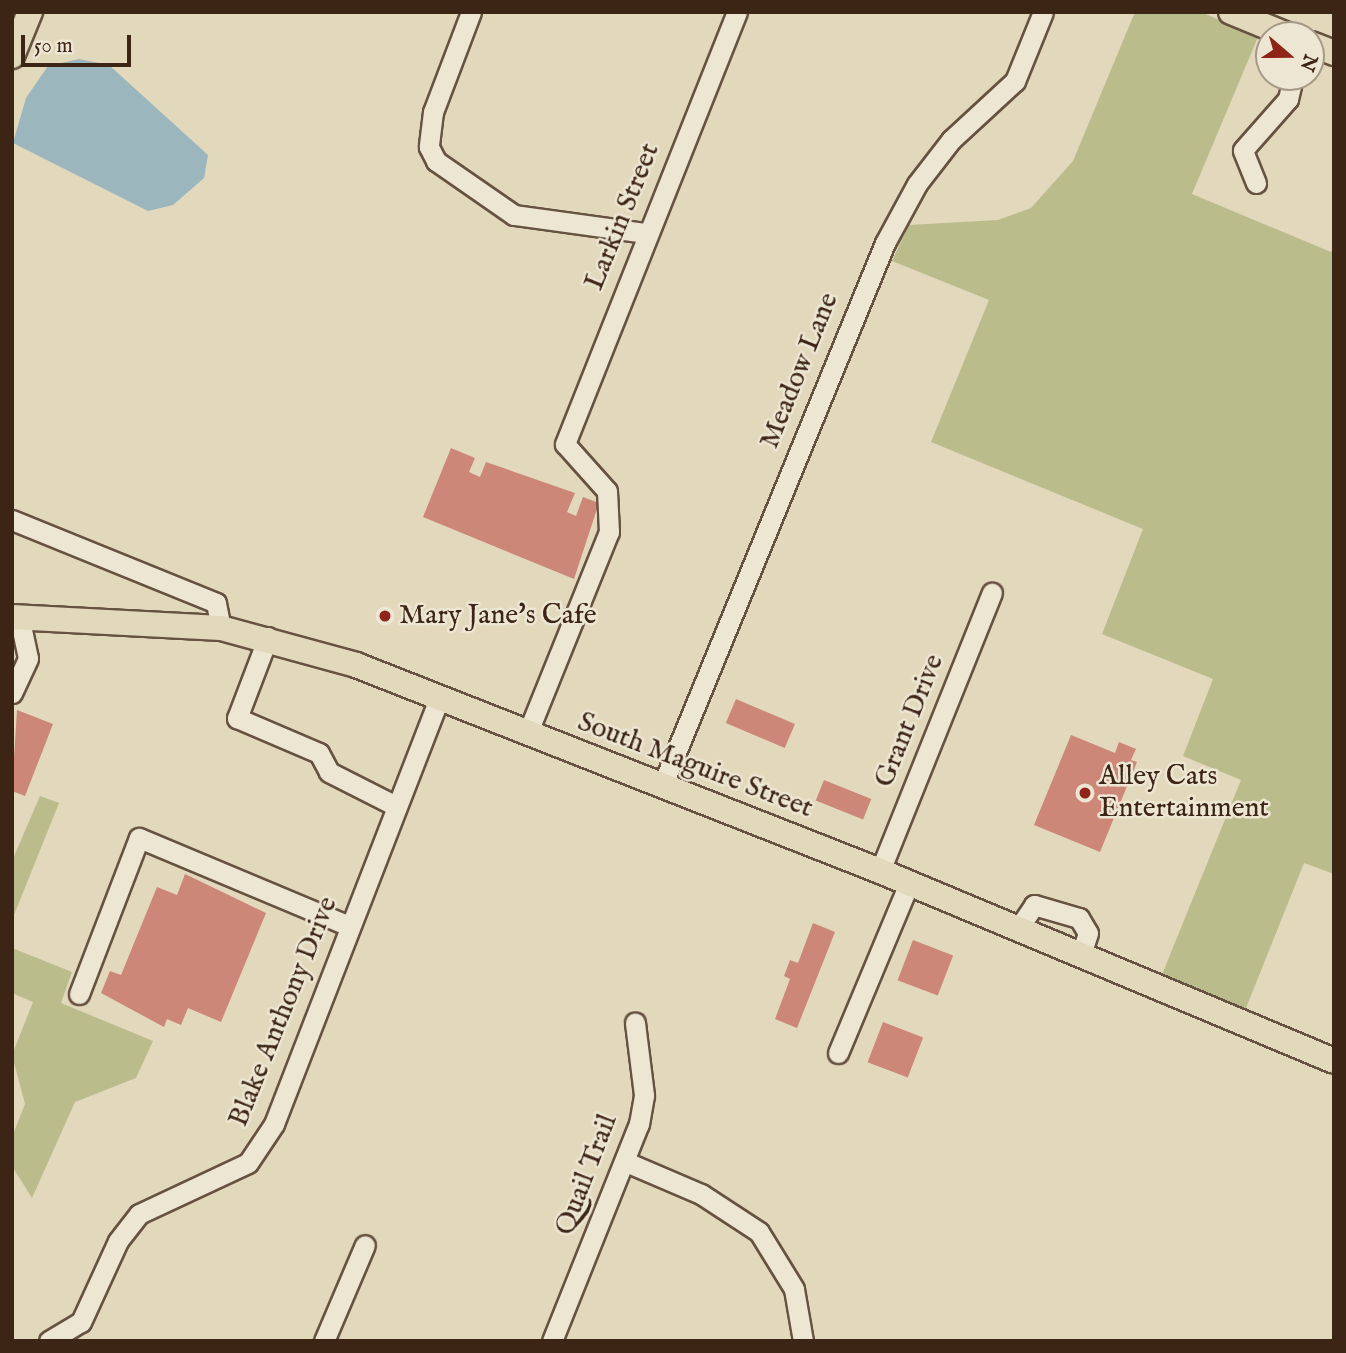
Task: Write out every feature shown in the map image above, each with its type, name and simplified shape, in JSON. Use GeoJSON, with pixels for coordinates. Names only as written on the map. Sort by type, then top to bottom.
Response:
{"type":"FeatureCollection","features":[{"type":"Feature","properties":{"kind":"main road"},"geometry":{"type":"LineString","coordinates":[[12,56],[30,12]]}},
{"type":"Feature","properties":{"kind":"main road"},"geometry":{"type":"LineString","coordinates":[[1230,12],[1256,17]]}},
{"type":"Feature","properties":{"kind":"main road","name":"South Maguire Street"},"geometry":{"type":"LineString","coordinates":[[15,616],[220,628],[268,637],[440,696],[880,871],[1334,1061]]}},
{"type":"Feature","properties":{"kind":"street"},"geometry":{"type":"LineString","coordinates":[[471,12],[433,112],[429,148],[436,161],[514,215],[646,233]]}},
{"type":"Feature","properties":{"kind":"street","name":"Larkin Street"},"geometry":{"type":"LineString","coordinates":[[528,732],[609,532],[607,491],[565,444],[646,233],[737,12]]}},
{"type":"Feature","properties":{"kind":"street","name":"Meadow Lane"},"geometry":{"type":"LineString","coordinates":[[663,785],[886,243],[916,184],[951,140],[1015,81],[1043,12]]}},
{"type":"Feature","properties":{"kind":"street"},"geometry":{"type":"LineString","coordinates":[[1256,183],[1243,150],[1288,99],[1290,91]]}},
{"type":"Feature","properties":{"kind":"street"},"geometry":{"type":"LineString","coordinates":[[12,520],[216,603],[220,628]]}},
{"type":"Feature","properties":{"kind":"street","name":"Grant Drive"},"geometry":{"type":"LineString","coordinates":[[880,871],[992,593]]}},
{"type":"Feature","properties":{"kind":"street"},"geometry":{"type":"LineString","coordinates":[[12,693],[28,659],[15,616]]}},
{"type":"Feature","properties":{"kind":"street"},"geometry":{"type":"LineString","coordinates":[[268,637],[237,718],[318,753],[329,772],[396,806]]}},
{"type":"Feature","properties":{"kind":"street","name":"Blake Anthony Drive"},"geometry":{"type":"LineString","coordinates":[[49,1341],[86,1315],[118,1241],[139,1214],[171,1194],[215,1181],[258,1151],[274,1124],[440,696]]}},
{"type":"Feature","properties":{"kind":"street"},"geometry":{"type":"LineString","coordinates":[[79,994],[139,838],[349,926]]}},
{"type":"Feature","properties":{"kind":"street"},"geometry":{"type":"LineString","coordinates":[[838,1053],[909,883]]}},
{"type":"Feature","properties":{"kind":"street"},"geometry":{"type":"LineString","coordinates":[[1018,929],[1034,905],[1079,918],[1088,933],[1081,955]]}},
{"type":"Feature","properties":{"kind":"street","name":"Quail Trail"},"geometry":{"type":"LineString","coordinates":[[552,1341],[626,1162],[644,1095],[635,1023]]}},
{"type":"Feature","properties":{"kind":"street"},"geometry":{"type":"LineString","coordinates":[[626,1162],[701,1194],[759,1232],[794,1289],[803,1341]]}},
{"type":"Feature","properties":{"kind":"street"},"geometry":{"type":"LineString","coordinates":[[324,1341],[365,1245]]}},
{"type":"Feature","properties":{"kind":"green space"},"geometry":{"type":"Polygon","coordinates":[[[1135,12],[1201,12],[1255,36],[1255,44],[1192,194],[1331,252],[1334,246],[1334,874],[1304,863],[1244,1013],[1161,977],[1241,780],[1183,756],[1213,679],[1102,634],[1143,529],[931,442],[989,300],[892,261],[909,225],[998,220],[1031,208],[1073,161],[1135,12]]]}},
{"type":"Feature","properties":{"kind":"green space"},"geometry":{"type":"Polygon","coordinates":[[[40,796],[59,803],[12,920],[12,861],[40,796]]]}},
{"type":"Feature","properties":{"kind":"green space"},"geometry":{"type":"Polygon","coordinates":[[[12,948],[72,972],[61,1003],[153,1041],[136,1078],[75,1102],[32,1198],[12,1166],[12,1137],[25,1104],[12,1055],[33,1002],[12,993],[12,948]]]}},
{"type":"Feature","properties":{"kind":"water"},"geometry":{"type":"Polygon","coordinates":[[[79,59],[109,65],[208,155],[204,178],[173,205],[148,211],[13,143],[26,98],[48,66],[79,59]]]}},
{"type":"Feature","properties":{"kind":"building"},"geometry":{"type":"Polygon","coordinates":[[[451,448],[475,458],[469,472],[480,477],[486,462],[575,493],[567,512],[576,516],[583,497],[599,503],[574,579],[423,517],[451,448]]]}},
{"type":"Feature","properties":{"kind":"building"},"geometry":{"type":"Polygon","coordinates":[[[736,699],[795,724],[785,748],[726,723],[736,699]]]}},
{"type":"Feature","properties":{"kind":"building"},"geometry":{"type":"Polygon","coordinates":[[[17,710],[53,724],[25,796],[12,791],[17,710]]]}},
{"type":"Feature","properties":{"kind":"building","name":"Alley Cats Entertainment"},"geometry":{"type":"Polygon","coordinates":[[[1071,735],[1115,753],[1119,742],[1136,749],[1131,760],[1137,762],[1100,852],[1034,825],[1071,735]]]}},
{"type":"Feature","properties":{"kind":"building"},"geometry":{"type":"Polygon","coordinates":[[[824,780],[871,799],[863,820],[816,800],[824,780]]]}},
{"type":"Feature","properties":{"kind":"building"},"geometry":{"type":"Polygon","coordinates":[[[185,874],[266,913],[221,1022],[188,1008],[181,1025],[167,1019],[164,1027],[101,993],[110,971],[121,975],[157,887],[177,895],[185,874]]]}},
{"type":"Feature","properties":{"kind":"building"},"geometry":{"type":"Polygon","coordinates":[[[813,923],[835,932],[797,1028],[775,1019],[790,979],[784,976],[790,960],[798,963],[813,923]]]}},
{"type":"Feature","properties":{"kind":"building"},"geometry":{"type":"Polygon","coordinates":[[[913,940],[953,955],[938,996],[898,980],[913,940]]]}},
{"type":"Feature","properties":{"kind":"building"},"geometry":{"type":"Polygon","coordinates":[[[883,1022],[923,1037],[908,1078],[868,1062],[883,1022]]]}},
{"type":"Feature","properties":{"kind":"place","name":"Mary Jane's Cafe"},"geometry":{"type":"Point","coordinates":[385,616]}},
{"type":"Feature","properties":{"kind":"place","name":"Alley Cats Entertainment"},"geometry":{"type":"Point","coordinates":[1085,793]}}]}
